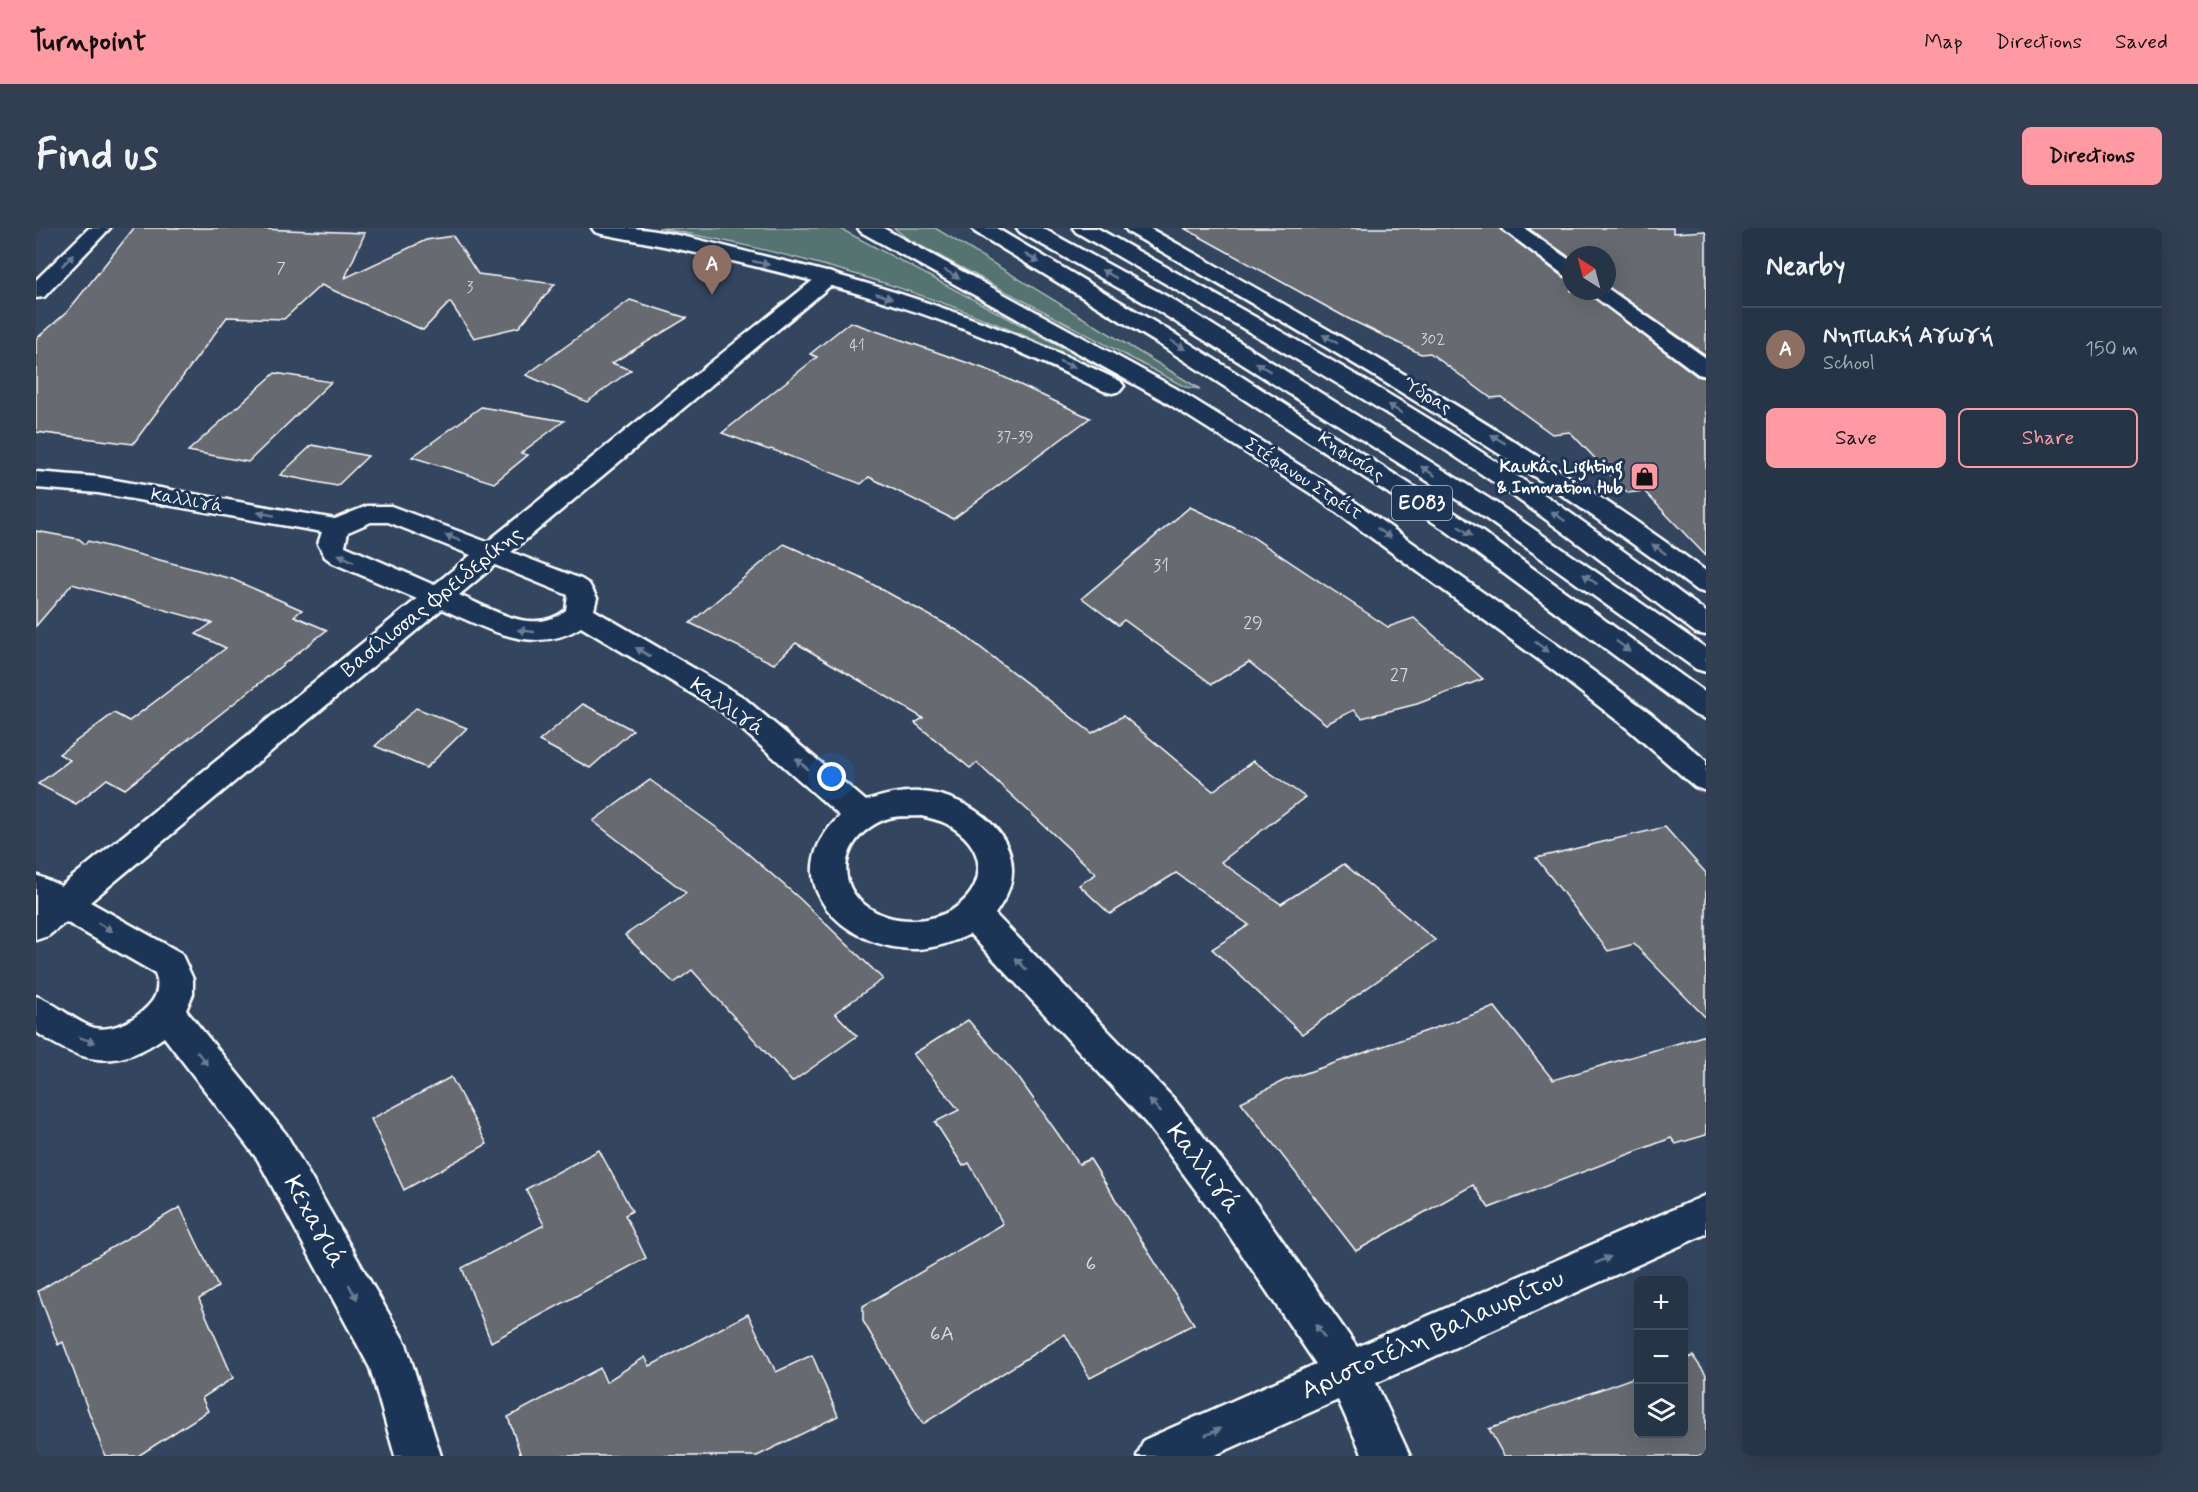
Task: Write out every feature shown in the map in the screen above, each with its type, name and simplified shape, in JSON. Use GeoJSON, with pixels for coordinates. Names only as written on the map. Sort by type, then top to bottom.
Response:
{"type":"FeatureCollection","features":[{"type":"Feature","properties":{"kind":"street"},"geometry":{"type":"LineString","coordinates":[[36,292],[100,228]]}},
{"type":"Feature","properties":{"kind":"street"},"geometry":{"type":"LineString","coordinates":[[602,228],[828,278],[950,317],[1079,369],[1318,488]]}},
{"type":"Feature","properties":{"kind":"street","name":"Κηφισίας"},"geometry":{"type":"LineString","coordinates":[[982,228],[1228,377],[1454,524],[1706,708]]}},
{"type":"Feature","properties":{"kind":"street","name":"Κηφισίας"},"geometry":{"type":"LineString","coordinates":[[1027,228],[1160,302],[1487,508],[1706,662]]}},
{"type":"Feature","properties":{"kind":"street"},"geometry":{"type":"LineString","coordinates":[[1083,228],[1280,340],[1417,422],[1508,481],[1582,533],[1706,626]]}},
{"type":"Feature","properties":{"kind":"street","name":"Ύδρας"},"geometry":{"type":"LineString","coordinates":[[1135,228],[1361,356],[1523,455],[1701,574]]}},
{"type":"Feature","properties":{"kind":"street"},"geometry":{"type":"LineString","coordinates":[[1511,228],[1562,265]]}},
{"type":"Feature","properties":{"kind":"street","name":"Στέφανου Στρέιτ"},"geometry":{"type":"LineString","coordinates":[[872,231],[1020,310],[1168,394],[1318,488],[1560,661],[1639,721],[1706,779]]}},
{"type":"Feature","properties":{"kind":"street","name":"Βασίλισσας Φρειδερίκης"},"geometry":{"type":"LineString","coordinates":[[36,926],[50,896],[438,597],[828,278]]}},
{"type":"Feature","properties":{"kind":"street"},"geometry":{"type":"LineString","coordinates":[[1610,300],[1706,369]]}},
{"type":"Feature","properties":{"kind":"street","name":"Καλλιγά"},"geometry":{"type":"LineString","coordinates":[[36,480],[98,485],[338,527]]}},
{"type":"Feature","properties":{"kind":"street"},"geometry":{"type":"LineString","coordinates":[[367,514],[391,514],[492,554],[579,590],[583,598],[579,614],[571,622],[559,628],[530,632],[517,630],[334,552],[331,537],[338,527],[355,517],[367,514]]}},
{"type":"Feature","properties":{"kind":"street","name":"Καλλιγά"},"geometry":{"type":"LineString","coordinates":[[579,614],[732,704],[862,816]]}},
{"type":"Feature","properties":{"kind":"street"},"geometry":{"type":"LineString","coordinates":[[921,804],[959,815],[979,831],[991,848],[997,870],[984,905],[974,915],[949,929],[924,934],[893,933],[858,919],[838,901],[828,876],[830,853],[842,831],[862,816],[892,805],[921,804]]}},
{"type":"Feature","properties":{"kind":"street"},"geometry":{"type":"LineString","coordinates":[[36,1012],[83,1041],[94,1044],[113,1043],[133,1037],[151,1026],[166,1012],[174,999],[178,985],[175,973],[168,963],[50,896]]}},
{"type":"Feature","properties":{"kind":"street","name":"Καλλιγά"},"geometry":{"type":"LineString","coordinates":[[974,915],[1160,1111],[1243,1220],[1348,1372],[1387,1456]]}},
{"type":"Feature","properties":{"kind":"street","name":"Κεχαγιά"},"geometry":{"type":"LineString","coordinates":[[166,1012],[273,1147],[390,1360],[418,1456]]}},
{"type":"Feature","properties":{"kind":"street","name":"Αριστοτέλη Βαλαωρίτου"},"geometry":{"type":"LineString","coordinates":[[1160,1456],[1706,1214]]}},
{"type":"Feature","properties":{"kind":"green space"},"geometry":{"type":"Polygon","coordinates":[[[658,228],[839,228],[1141,389],[1017,332],[906,290],[801,259],[658,228]]]}},
{"type":"Feature","properties":{"kind":"green space"},"geometry":{"type":"Polygon","coordinates":[[[894,228],[935,228],[1200,389],[1185,387],[908,239],[894,228]]]}},
{"type":"Feature","properties":{"kind":"building"},"geometry":{"type":"Polygon","coordinates":[[[134,228],[231,228],[365,233],[345,278],[426,240],[453,236],[478,274],[555,284],[519,327],[474,338],[450,302],[423,330],[321,285],[284,319],[227,317],[133,444],[36,432],[36,339],[67,312],[134,228]]]}},
{"type":"Feature","properties":{"kind":"building"},"geometry":{"type":"Polygon","coordinates":[[[1184,228],[1499,228],[1562,276],[1562,300],[1597,300],[1697,376],[1706,378],[1706,556],[1644,491],[1628,493],[1570,432],[1552,434],[1501,397],[1491,398],[1430,353],[1421,354],[1347,318],[1184,228]]]}},
{"type":"Feature","properties":{"kind":"building"},"geometry":{"type":"Polygon","coordinates":[[[1528,228],[1673,228],[1673,233],[1706,231],[1706,355],[1616,292],[1616,246],[1562,246],[1562,252],[1528,228]]]}},
{"type":"Feature","properties":{"kind":"building"},"geometry":{"type":"Polygon","coordinates":[[[630,300],[687,318],[612,363],[631,370],[587,402],[526,375],[630,300]]]}},
{"type":"Feature","properties":{"kind":"building"},"geometry":{"type":"Polygon","coordinates":[[[850,322],[991,371],[1090,418],[953,519],[869,477],[861,484],[771,449],[722,433],[817,357],[810,354],[850,322]]]}},
{"type":"Feature","properties":{"kind":"building"},"geometry":{"type":"Polygon","coordinates":[[[275,373],[331,382],[248,462],[188,451],[275,373]]]}},
{"type":"Feature","properties":{"kind":"building"},"geometry":{"type":"Polygon","coordinates":[[[481,407],[564,421],[521,453],[528,455],[494,483],[412,457],[481,407]]]}},
{"type":"Feature","properties":{"kind":"building"},"geometry":{"type":"Polygon","coordinates":[[[312,445],[368,456],[337,486],[280,475],[312,445]]]}},
{"type":"Feature","properties":{"kind":"building"},"geometry":{"type":"Polygon","coordinates":[[[1190,507],[1251,536],[1388,627],[1414,618],[1483,679],[1417,704],[1362,718],[1354,710],[1326,724],[1249,662],[1212,684],[1124,620],[1118,625],[1082,598],[1190,507]]]}},
{"type":"Feature","properties":{"kind":"building"},"geometry":{"type":"Polygon","coordinates":[[[36,531],[79,539],[85,544],[88,541],[232,579],[302,610],[294,616],[327,630],[125,789],[107,779],[76,804],[38,784],[70,760],[59,754],[114,713],[129,721],[226,648],[196,634],[212,623],[72,584],[36,626],[36,531]]]}},
{"type":"Feature","properties":{"kind":"building"},"geometry":{"type":"Polygon","coordinates":[[[784,544],[859,577],[960,632],[1092,733],[1123,716],[1213,791],[1253,761],[1305,797],[1221,862],[1281,904],[1344,864],[1435,940],[1302,1034],[1212,949],[1249,925],[1176,873],[1110,914],[1079,885],[1096,874],[977,763],[970,768],[915,723],[923,718],[796,643],[774,664],[690,623],[784,544]]]}},
{"type":"Feature","properties":{"kind":"building"},"geometry":{"type":"Polygon","coordinates":[[[583,704],[633,730],[590,768],[539,741],[583,704]]]}},
{"type":"Feature","properties":{"kind":"building"},"geometry":{"type":"Polygon","coordinates":[[[416,708],[467,728],[426,768],[375,746],[416,708]]]}},
{"type":"Feature","properties":{"kind":"building"},"geometry":{"type":"Polygon","coordinates":[[[650,780],[724,833],[799,898],[883,979],[835,1013],[857,1036],[792,1082],[692,970],[674,983],[625,935],[686,893],[593,821],[650,780]]]}},
{"type":"Feature","properties":{"kind":"building"},"geometry":{"type":"Polygon","coordinates":[[[1665,827],[1706,873],[1706,1018],[1634,944],[1608,951],[1536,858],[1665,827]]]}},
{"type":"Feature","properties":{"kind":"building"},"geometry":{"type":"Polygon","coordinates":[[[1495,1007],[1553,1080],[1706,1035],[1706,1135],[1676,1144],[1671,1138],[1489,1208],[1473,1185],[1356,1251],[1241,1102],[1283,1081],[1495,1007]]]}},
{"type":"Feature","properties":{"kind":"building"},"geometry":{"type":"Polygon","coordinates":[[[968,1020],[1018,1077],[1079,1164],[1090,1159],[1194,1324],[1090,1378],[1065,1334],[923,1424],[863,1321],[863,1306],[1003,1224],[969,1163],[963,1166],[935,1122],[959,1110],[913,1054],[968,1020]]]}},
{"type":"Feature","properties":{"kind":"building"},"geometry":{"type":"Polygon","coordinates":[[[451,1077],[487,1144],[404,1190],[371,1119],[451,1077]]]}},
{"type":"Feature","properties":{"kind":"building"},"geometry":{"type":"Polygon","coordinates":[[[599,1150],[632,1211],[625,1215],[646,1258],[491,1342],[462,1268],[544,1225],[526,1189],[599,1150]]]}},
{"type":"Feature","properties":{"kind":"building"},"geometry":{"type":"Polygon","coordinates":[[[180,1207],[218,1287],[199,1299],[233,1378],[202,1398],[208,1411],[138,1456],[105,1456],[63,1342],[58,1345],[38,1291],[180,1207]]]}},
{"type":"Feature","properties":{"kind":"building"},"geometry":{"type":"Polygon","coordinates":[[[748,1314],[776,1372],[812,1355],[838,1416],[757,1456],[521,1456],[508,1417],[600,1368],[606,1382],[645,1357],[650,1366],[748,1314]]]}},
{"type":"Feature","properties":{"kind":"building"},"geometry":{"type":"Polygon","coordinates":[[[1693,1356],[1706,1375],[1706,1456],[1504,1456],[1489,1429],[1634,1377],[1634,1438],[1688,1438],[1688,1358],[1693,1356]]]}},
{"type":"Feature","properties":{"kind":"place","name":"Νηπιακή Αγωγή"},"geometry":{"type":"Point","coordinates":[712,295]}},
{"type":"Feature","properties":{"kind":"place","name":"Καυκάς Lighting & Innovation Hub"},"geometry":{"type":"Point","coordinates":[1644,477]}}]}
